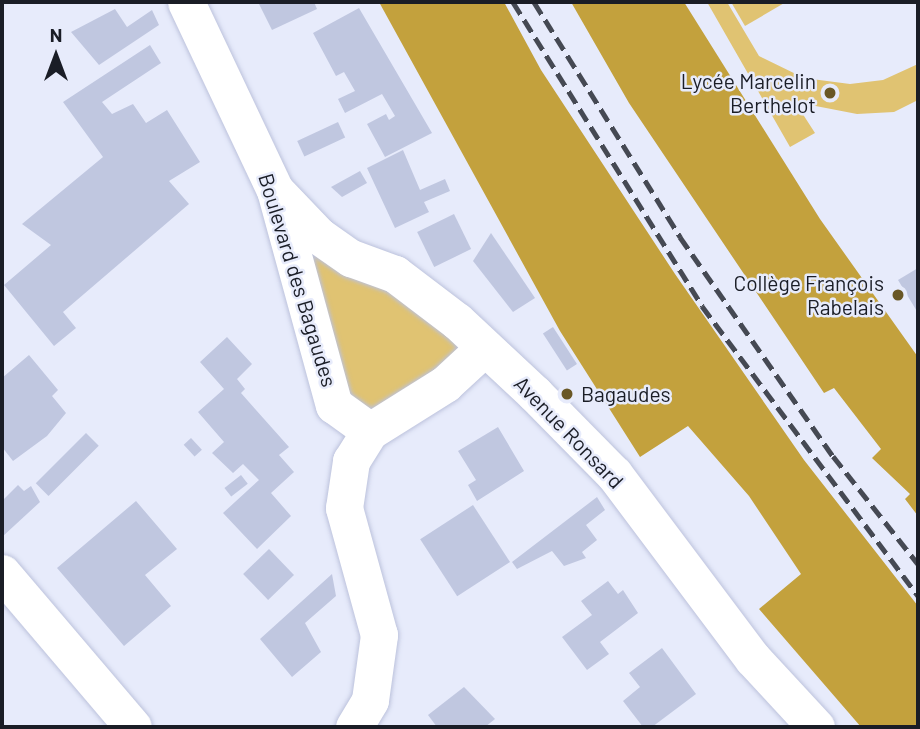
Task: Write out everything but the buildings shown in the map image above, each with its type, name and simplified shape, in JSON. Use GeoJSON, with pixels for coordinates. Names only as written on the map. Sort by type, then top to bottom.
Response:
{"type":"FeatureCollection","features":[{"type":"Feature","properties":{"kind":"street","name":"Boulevard des Bagaudes"},"geometry":{"type":"LineString","coordinates":[[186,2],[275,190],[334,405],[370,431]]}},
{"type":"Feature","properties":{"kind":"street","name":"Avenue Ronsard"},"geometry":{"type":"LineString","coordinates":[[275,190],[319,236],[351,258],[395,274],[485,348],[614,474],[753,659],[816,727]]}},
{"type":"Feature","properties":{"kind":"street"},"geometry":{"type":"LineString","coordinates":[[307,299],[307,282],[323,264],[351,258]]}},
{"type":"Feature","properties":{"kind":"street"},"geometry":{"type":"LineString","coordinates":[[354,727],[370,700],[379,635],[344,508],[351,461],[370,431],[445,384],[485,348]]}},
{"type":"Feature","properties":{"kind":"street"},"geometry":{"type":"LineString","coordinates":[[2,573],[133,727]]}},
{"type":"Feature","properties":{"kind":"shaded area"},"geometry":{"type":"Polygon","coordinates":[[[379,2],[504,2],[541,70],[675,274],[804,460],[918,606],[918,727],[861,727],[759,609],[801,574],[749,496],[688,426],[640,457],[560,331],[379,2]]]}},
{"type":"Feature","properties":{"kind":"shaded area"},"geometry":{"type":"Polygon","coordinates":[[[571,2],[684,2],[820,219],[918,357],[918,516],[905,499],[910,494],[872,458],[881,449],[834,388],[824,393],[629,103],[571,2]]]}},
{"type":"Feature","properties":{"kind":"shaded area"},"geometry":{"type":"Polygon","coordinates":[[[707,2],[727,2],[759,56],[804,78],[850,84],[883,80],[918,64],[918,100],[894,112],[857,114],[795,102],[815,133],[790,147],[707,2]]]}},
{"type":"Feature","properties":{"kind":"shaded area"},"geometry":{"type":"Polygon","coordinates":[[[731,2],[786,2],[745,26],[731,2]]]}},
{"type":"Feature","properties":{"kind":"shaded area"},"geometry":{"type":"Polygon","coordinates":[[[319,236],[485,347],[370,431],[334,405],[291,252],[319,236]]]}},
{"type":"Feature","properties":{"kind":"railway"},"geometry":{"type":"LineString","coordinates":[[513,2],[702,306],[918,596]]}},
{"type":"Feature","properties":{"kind":"railway"},"geometry":{"type":"LineString","coordinates":[[534,2],[680,237],[833,456],[918,564]]}},
{"type":"Feature","properties":{"kind":"place","name":"Lycée Marcelin Berthelot"},"geometry":{"type":"Point","coordinates":[830,93]}},
{"type":"Feature","properties":{"kind":"place","name":"Collège François Rabelais"},"geometry":{"type":"Point","coordinates":[898,295]}},
{"type":"Feature","properties":{"kind":"place","name":"Bagaudes"},"geometry":{"type":"Point","coordinates":[567,394]}}]}
